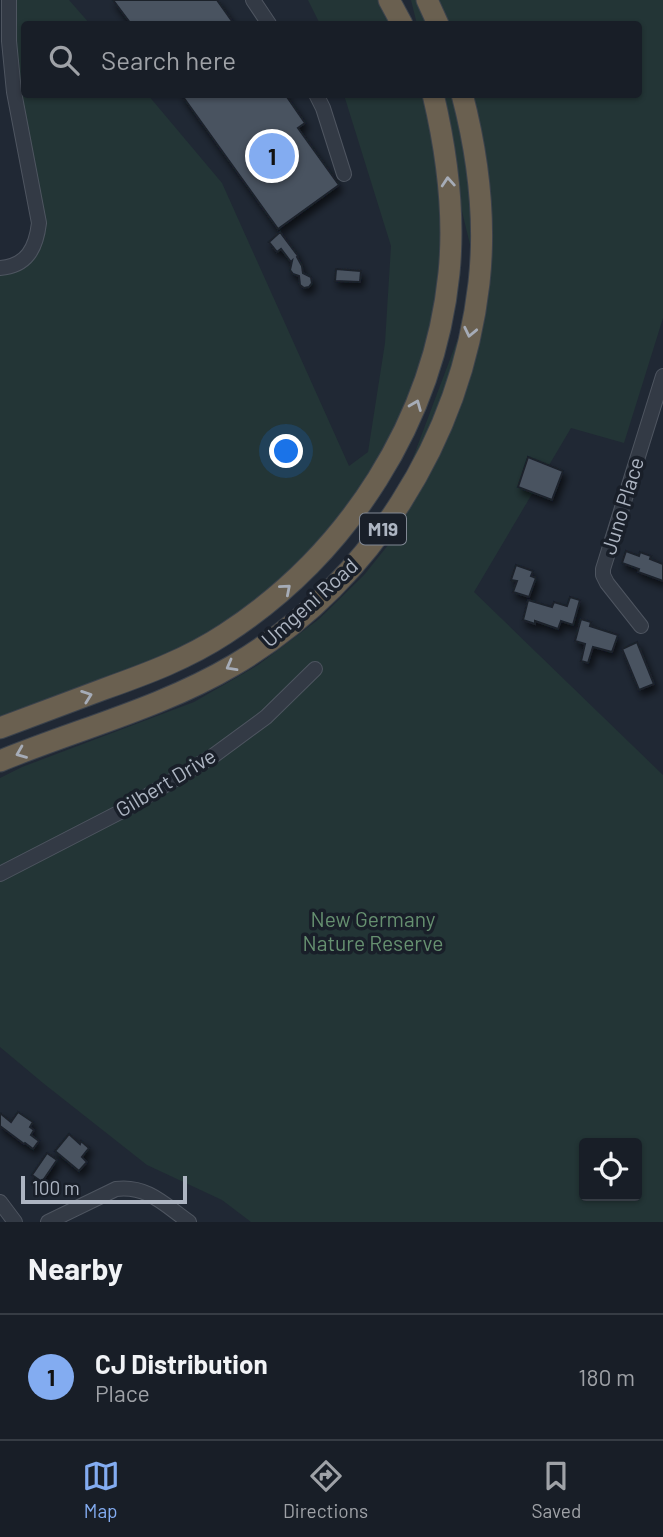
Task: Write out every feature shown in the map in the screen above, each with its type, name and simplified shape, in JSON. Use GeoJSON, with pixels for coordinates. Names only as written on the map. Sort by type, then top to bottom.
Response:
{"type":"FeatureCollection","features":[{"type":"Feature","properties":{"kind":"highway"},"geometry":{"type":"LineString","coordinates":[[389,0],[402,21]]}},
{"type":"Feature","properties":{"kind":"highway"},"geometry":{"type":"LineString","coordinates":[[395,0],[403,21]]}},
{"type":"Feature","properties":{"kind":"highway"},"geometry":{"type":"LineString","coordinates":[[427,0],[437,21]]}},
{"type":"Feature","properties":{"kind":"highway"},"geometry":{"type":"LineString","coordinates":[[443,0],[452,21]]}},
{"type":"Feature","properties":{"kind":"highway","name":"Umgeni Road"},"geometry":{"type":"LineString","coordinates":[[0,728],[148,674],[224,635],[261,609],[305,571],[325,551],[369,494],[417,404],[441,323],[449,273],[451,216],[441,126],[434,98]]}},
{"type":"Feature","properties":{"kind":"highway","name":"Umgeni Road"},"geometry":{"type":"LineString","coordinates":[[0,761],[150,706],[232,666],[297,621],[333,588],[368,550],[390,519],[436,438],[459,379],[471,332],[479,282],[481,226],[472,132],[463,98]]}},
{"type":"Feature","properties":{"kind":"highway"},"geometry":{"type":"LineString","coordinates":[[475,98],[488,178],[487,218],[479,282]]}},
{"type":"Feature","properties":{"kind":"street"},"geometry":{"type":"LineString","coordinates":[[0,268],[11,267],[27,256],[37,240],[39,223],[14,92],[9,41],[9,0]]}},
{"type":"Feature","properties":{"kind":"street"},"geometry":{"type":"LineString","coordinates":[[253,0],[267,21]]}},
{"type":"Feature","properties":{"kind":"street"},"geometry":{"type":"LineString","coordinates":[[318,98],[344,174]]}},
{"type":"Feature","properties":{"kind":"street","name":"Juno Place"},"geometry":{"type":"LineString","coordinates":[[641,626],[607,583],[603,569],[663,376]]}},
{"type":"Feature","properties":{"kind":"street","name":"Gilbert Drive"},"geometry":{"type":"LineString","coordinates":[[0,874],[124,810],[213,756],[267,717],[316,669]]}},
{"type":"Feature","properties":{"kind":"street"},"geometry":{"type":"LineString","coordinates":[[48,1222],[116,1189],[128,1188],[150,1195],[189,1222]]}},
{"type":"Feature","properties":{"kind":"street"},"geometry":{"type":"LineString","coordinates":[[0,1202],[15,1222]]}},
{"type":"Feature","properties":{"kind":"green space"},"geometry":{"type":"Polygon","coordinates":[[[12,0],[69,0],[87,21],[21,21],[21,98],[151,98],[222,183],[349,466],[368,452],[385,343],[391,246],[345,98],[432,98],[446,171],[439,323],[368,493],[223,635],[0,727],[0,270],[16,266],[39,237],[15,91],[12,0]]]}},
{"type":"Feature","properties":{"kind":"green space"},"geometry":{"type":"Polygon","coordinates":[[[308,0],[388,0],[398,21],[318,21],[308,0]]]}},
{"type":"Feature","properties":{"kind":"green space","name":"New Germany Nature Reserve"},"geometry":{"type":"Polygon","coordinates":[[[411,0],[663,0],[663,318],[624,443],[571,428],[474,592],[663,775],[663,1222],[251,1222],[222,1200],[147,1165],[0,1047],[0,778],[22,767],[194,702],[258,665],[319,619],[364,575],[401,529],[390,519],[479,282],[435,98],[642,98],[642,21],[416,21],[411,0]]]}},
{"type":"Feature","properties":{"kind":"building"},"geometry":{"type":"Polygon","coordinates":[[[113,0],[217,0],[232,21],[129,21],[113,0]]]}},
{"type":"Feature","properties":{"kind":"building"},"geometry":{"type":"Polygon","coordinates":[[[184,98],[288,98],[305,123],[298,128],[339,185],[278,229],[184,98]]]}},
{"type":"Feature","properties":{"kind":"building"},"geometry":{"type":"Polygon","coordinates":[[[280,232],[298,256],[303,273],[311,277],[312,283],[309,287],[300,285],[299,276],[290,270],[292,261],[281,249],[277,252],[269,242],[280,232]]]}},
{"type":"Feature","properties":{"kind":"building"},"geometry":{"type":"Polygon","coordinates":[[[336,269],[361,271],[360,282],[335,281],[336,269]]]}},
{"type":"Feature","properties":{"kind":"building"},"geometry":{"type":"Polygon","coordinates":[[[528,457],[563,471],[552,500],[518,487],[528,457]]]}},
{"type":"Feature","properties":{"kind":"building"},"geometry":{"type":"Polygon","coordinates":[[[626,551],[639,556],[640,552],[663,564],[663,581],[622,563],[626,551]]]}},
{"type":"Feature","properties":{"kind":"building"},"geometry":{"type":"Polygon","coordinates":[[[516,565],[533,571],[531,576],[536,578],[529,597],[513,592],[517,581],[511,580],[516,565]]]}},
{"type":"Feature","properties":{"kind":"building"},"geometry":{"type":"Polygon","coordinates":[[[570,597],[580,600],[573,625],[561,621],[558,629],[523,620],[528,600],[552,607],[554,602],[567,606],[570,597]]]}},
{"type":"Feature","properties":{"kind":"building"},"geometry":{"type":"Polygon","coordinates":[[[581,619],[591,622],[590,626],[618,635],[612,652],[593,647],[588,663],[581,661],[585,644],[575,641],[581,619]]]}},
{"type":"Feature","properties":{"kind":"building"},"geometry":{"type":"Polygon","coordinates":[[[637,642],[654,684],[639,690],[622,649],[637,642]]]}},
{"type":"Feature","properties":{"kind":"building"},"geometry":{"type":"Polygon","coordinates":[[[18,1112],[33,1122],[30,1127],[34,1130],[31,1135],[39,1141],[33,1149],[0,1126],[0,1113],[11,1122],[18,1112]]]}},
{"type":"Feature","properties":{"kind":"building"},"geometry":{"type":"Polygon","coordinates":[[[69,1134],[89,1148],[82,1157],[87,1162],[79,1171],[55,1151],[69,1134]]]}},
{"type":"Feature","properties":{"kind":"building"},"geometry":{"type":"Polygon","coordinates":[[[47,1153],[57,1160],[42,1182],[32,1175],[47,1153]]]}},
{"type":"Feature","properties":{"kind":"place","name":"CJ Distribution"},"geometry":{"type":"Point","coordinates":[272,156]}}]}
